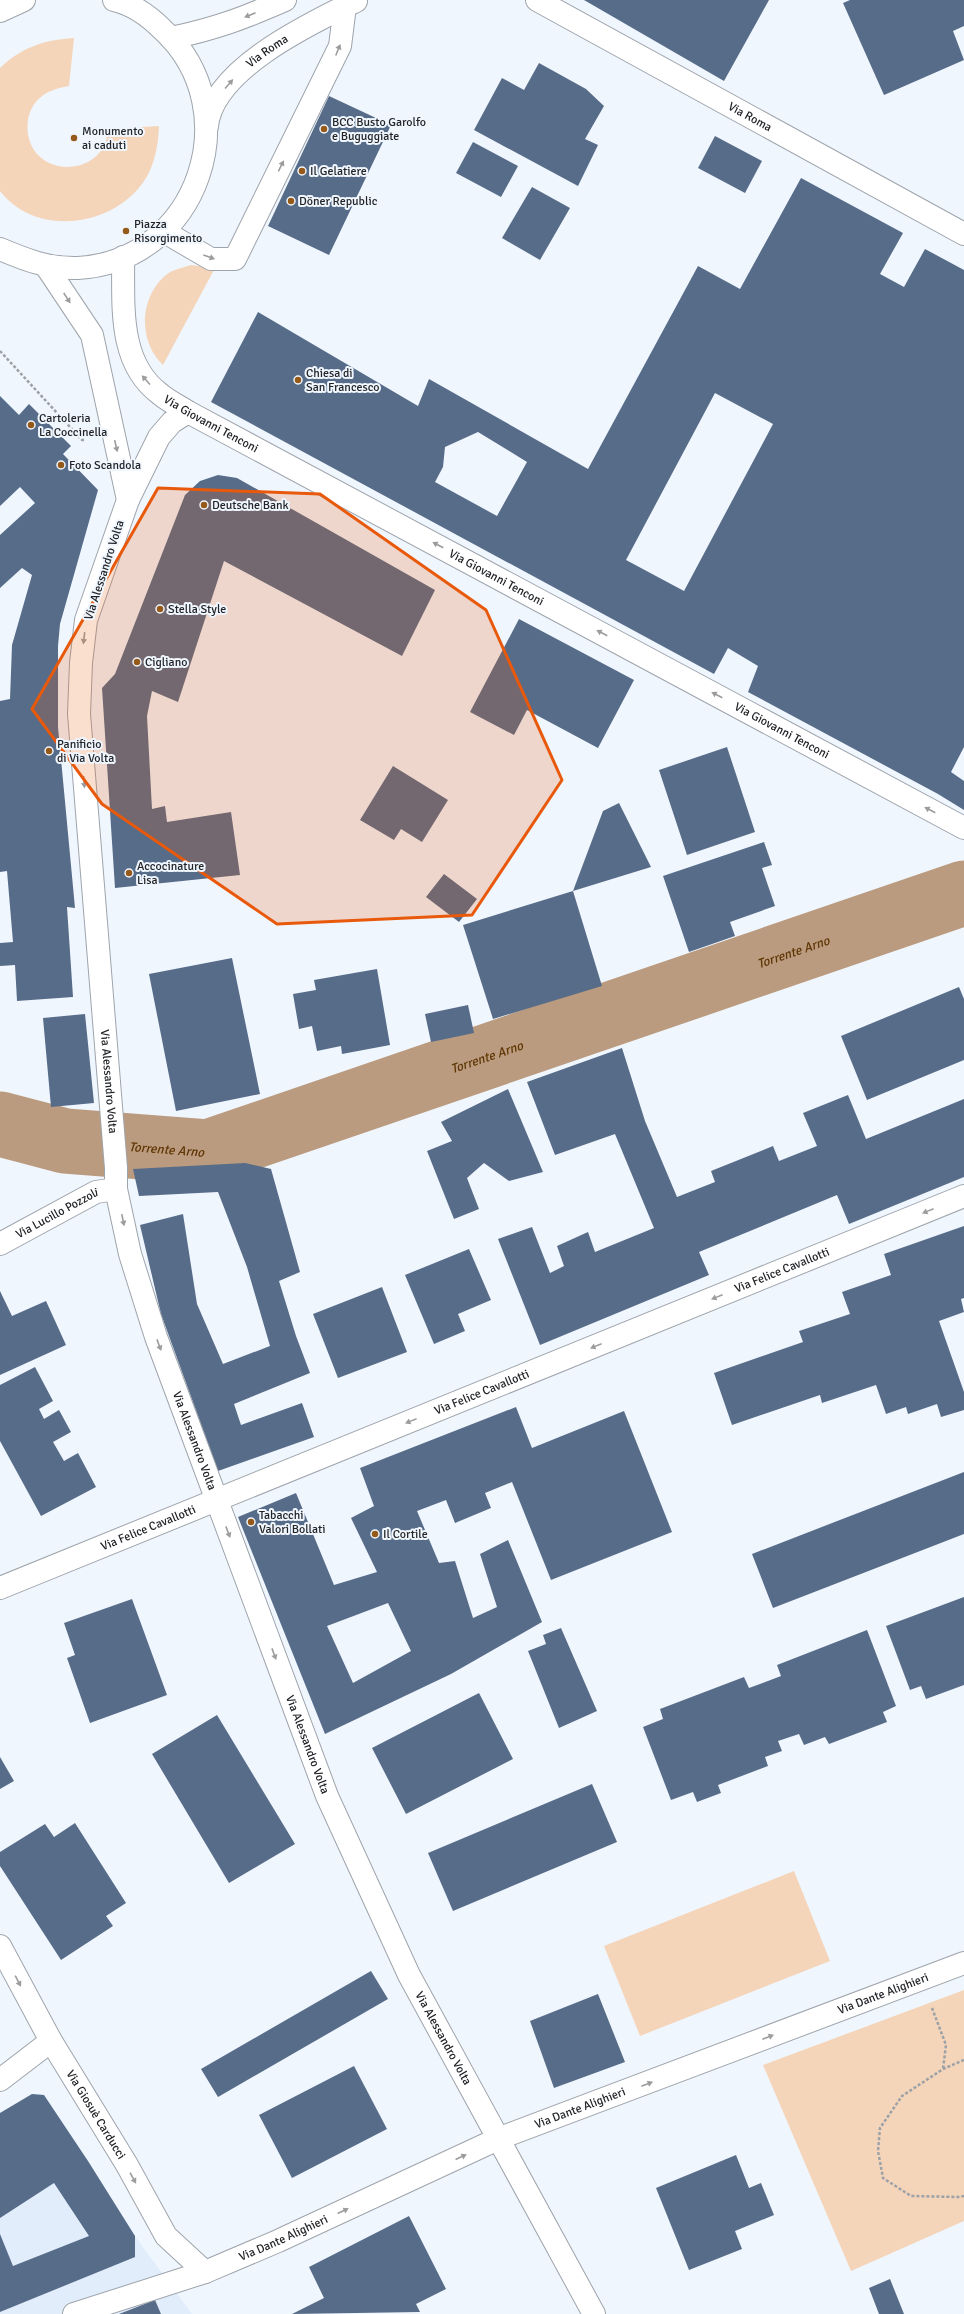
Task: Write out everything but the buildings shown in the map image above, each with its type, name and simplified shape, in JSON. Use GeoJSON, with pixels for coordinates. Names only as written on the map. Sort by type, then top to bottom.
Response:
{"type":"FeatureCollection","features":[{"type":"Feature","properties":{"kind":"street"},"geometry":{"type":"LineString","coordinates":[[3,252],[46,266],[87,267],[123,257],[148,243],[163,231],[182,209],[196,185],[204,160],[207,131],[205,108],[198,83],[184,55],[171,38],[146,16],[116,0]]}},
{"type":"Feature","properties":{"kind":"street"},"geometry":{"type":"LineString","coordinates":[[171,38],[228,24],[285,0]]}},
{"type":"Feature","properties":{"kind":"street","name":"Via Roma"},"geometry":{"type":"LineString","coordinates":[[541,1],[964,234]]}},
{"type":"Feature","properties":{"kind":"street"},"geometry":{"type":"LineString","coordinates":[[163,231],[211,259],[235,259],[340,46],[352,3]]}},
{"type":"Feature","properties":{"kind":"street","name":"Via Roma"},"geometry":{"type":"LineString","coordinates":[[207,131],[210,116],[221,94],[255,57],[352,3]]}},
{"type":"Feature","properties":{"kind":"street","name":"Via Giovanni Tenconi"},"geometry":{"type":"LineString","coordinates":[[123,257],[127,344],[139,372],[158,393],[188,412],[964,828]]}},
{"type":"Feature","properties":{"kind":"street"},"geometry":{"type":"LineString","coordinates":[[46,266],[92,335],[128,500]]}},
{"type":"Feature","properties":{"kind":"street","name":"Via Alessandro Volta"},"geometry":{"type":"LineString","coordinates":[[188,412],[172,422],[159,437],[128,500],[86,620],[81,663],[79,714],[116,1168],[116,1189],[130,1254],[156,1337],[327,1796],[409,1975],[500,2138],[594,2314]]}},
{"type":"Feature","properties":{"kind":"street","name":"Via Lucillo Pozzoli"},"geometry":{"type":"LineString","coordinates":[[0,1244],[96,1192],[116,1189]]}},
{"type":"Feature","properties":{"kind":"street","name":"Via Felice Cavallotti"},"geometry":{"type":"LineString","coordinates":[[0,1588],[964,1196]]}},
{"type":"Feature","properties":{"kind":"street","name":"Via Giosuè Carducci"},"geometry":{"type":"LineString","coordinates":[[0,1946],[51,2041],[127,2165],[166,2236],[205,2272]]}},
{"type":"Feature","properties":{"kind":"street","name":"Via Dante Alighieri"},"geometry":{"type":"LineString","coordinates":[[74,2314],[205,2272],[285,2238],[500,2138],[964,1963]]}},
{"type":"Feature","properties":{"kind":"street"},"geometry":{"type":"LineString","coordinates":[[0,2080],[51,2041]]}},
{"type":"Feature","properties":{"kind":"path"},"geometry":{"type":"LineString","coordinates":[[922,1979],[946,2045],[943,2069]]}},
{"type":"Feature","properties":{"kind":"path"},"geometry":{"type":"LineString","coordinates":[[964,2060],[943,2069],[902,2096],[880,2128],[878,2151],[883,2178],[912,2196],[964,2196]]}},
{"type":"Feature","properties":{"kind":"highlighted area"},"geometry":{"type":"Polygon","coordinates":[[[158,488],[320,494],[486,610],[562,780],[472,915],[277,924],[102,804],[32,709],[158,488]]]}},
{"type":"Feature","properties":{"kind":"shaded area"},"geometry":{"type":"Polygon","coordinates":[[[74,38],[69,86],[47,93],[35,103],[31,109],[28,133],[33,148],[38,155],[55,165],[65,167],[84,164],[93,159],[100,152],[105,144],[108,129],[159,126],[158,143],[148,175],[138,189],[124,202],[107,212],[88,218],[69,221],[50,220],[31,215],[14,205],[0,191],[0,68],[17,55],[34,46],[74,38]]]}},
{"type":"Feature","properties":{"kind":"shaded area"},"geometry":{"type":"Polygon","coordinates":[[[191,265],[215,268],[163,365],[155,355],[149,343],[145,317],[147,304],[152,292],[160,281],[170,272],[191,265]]]}},
{"type":"Feature","properties":{"kind":"shaded area"},"geometry":{"type":"Polygon","coordinates":[[[794,1871],[830,1961],[640,2036],[604,1946],[794,1871]]]}},
{"type":"Feature","properties":{"kind":"shaded area"},"geometry":{"type":"Polygon","coordinates":[[[964,1990],[964,2221],[851,2271],[763,2065],[964,1990]]]}},
{"type":"Feature","properties":{"kind":"shaded area"},"geometry":{"type":"Polygon","coordinates":[[[32,2094],[44,2095],[135,2236],[192,2314],[0,2314],[0,2113],[32,2094]]]}},
{"type":"Feature","properties":{"kind":"waterway","name":"Torrente Arno"},"geometry":{"type":"LineString","coordinates":[[0,1124],[65,1141],[208,1152],[964,893]]}},
{"type":"Feature","properties":{"kind":"place","name":"BCC Busto Garolfo e Buguggiate"},"geometry":{"type":"Point","coordinates":[324,129]}},
{"type":"Feature","properties":{"kind":"place","name":"Monumento ai caduti"},"geometry":{"type":"Point","coordinates":[74,138]}},
{"type":"Feature","properties":{"kind":"place","name":"Il Gelatiere"},"geometry":{"type":"Point","coordinates":[302,171]}},
{"type":"Feature","properties":{"kind":"place","name":"Döner Republic"},"geometry":{"type":"Point","coordinates":[291,201]}},
{"type":"Feature","properties":{"kind":"place","name":"Piazza Risorgimento"},"geometry":{"type":"Point","coordinates":[126,231]}},
{"type":"Feature","properties":{"kind":"place","name":"Chiesa di San Francesco"},"geometry":{"type":"Point","coordinates":[298,380]}},
{"type":"Feature","properties":{"kind":"place","name":"Cartoleria La Coccinella"},"geometry":{"type":"Point","coordinates":[31,425]}},
{"type":"Feature","properties":{"kind":"place","name":"Foto Scandola"},"geometry":{"type":"Point","coordinates":[61,465]}},
{"type":"Feature","properties":{"kind":"place","name":"Deutsche Bank"},"geometry":{"type":"Point","coordinates":[204,505]}},
{"type":"Feature","properties":{"kind":"place","name":"Stella Style"},"geometry":{"type":"Point","coordinates":[160,609]}},
{"type":"Feature","properties":{"kind":"place","name":"Cigliano"},"geometry":{"type":"Point","coordinates":[137,662]}},
{"type":"Feature","properties":{"kind":"place","name":"Panificio di Via Volta"},"geometry":{"type":"Point","coordinates":[49,751]}},
{"type":"Feature","properties":{"kind":"place","name":"Accocinature Lisa"},"geometry":{"type":"Point","coordinates":[129,873]}},
{"type":"Feature","properties":{"kind":"place","name":"Tabacchi Valori Bollati"},"geometry":{"type":"Point","coordinates":[251,1522]}},
{"type":"Feature","properties":{"kind":"place","name":"Il Cortile"},"geometry":{"type":"Point","coordinates":[375,1534]}}]}
